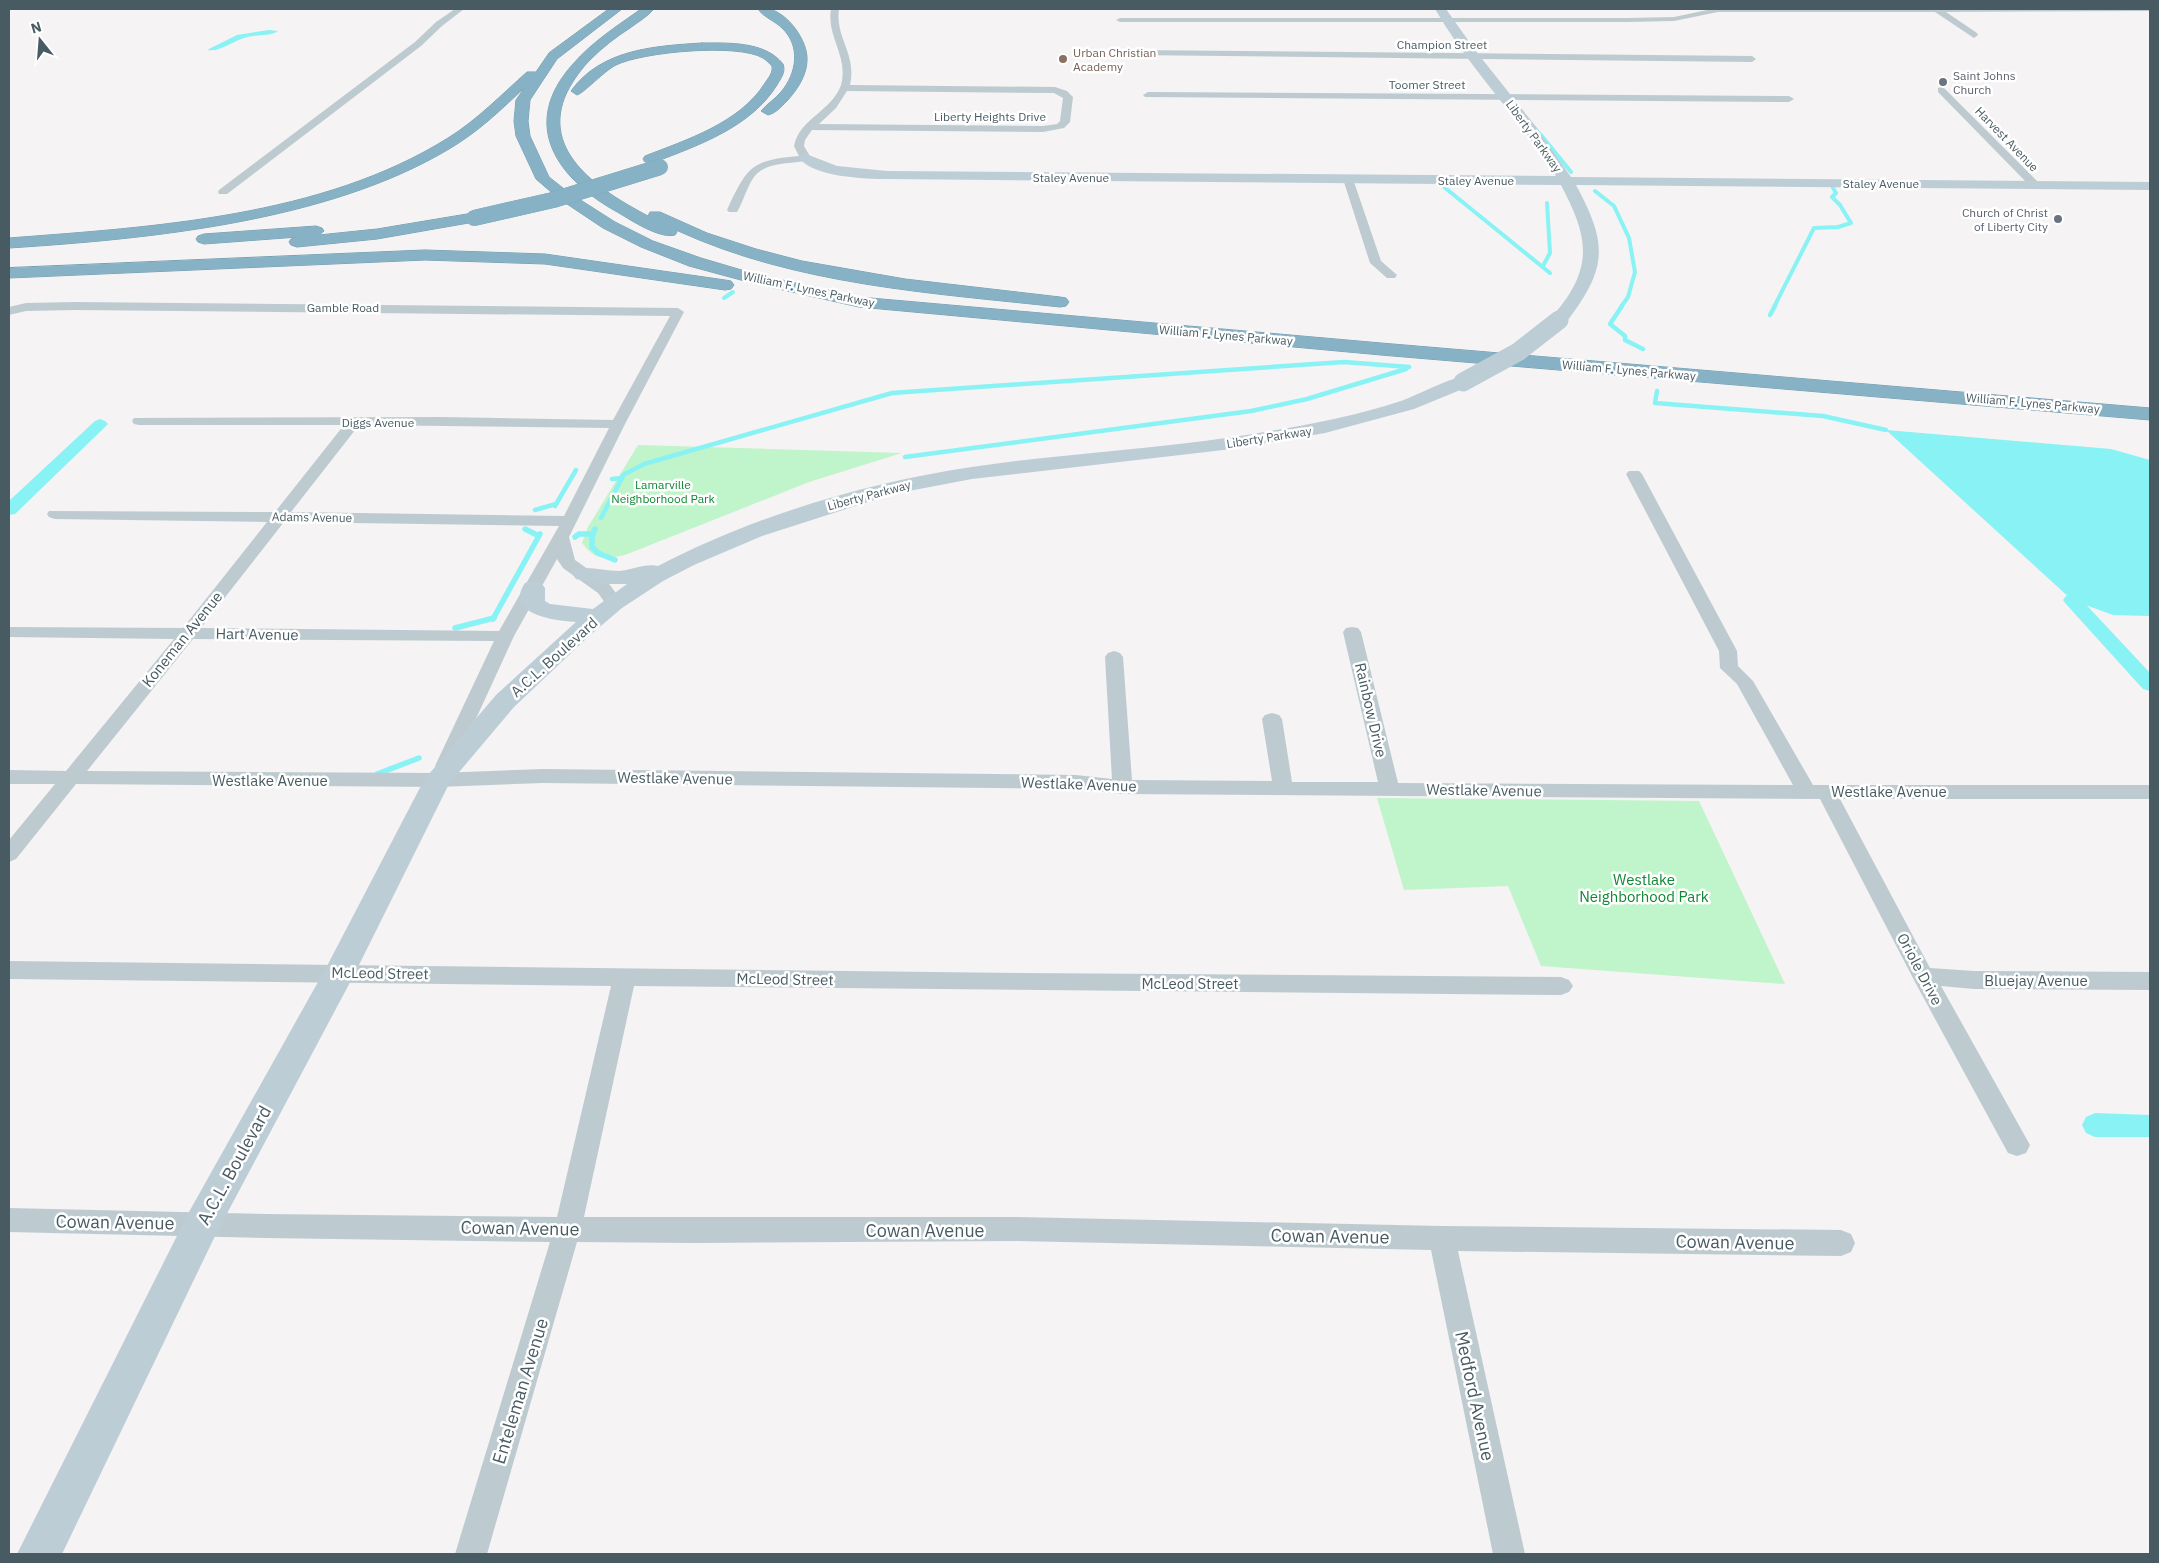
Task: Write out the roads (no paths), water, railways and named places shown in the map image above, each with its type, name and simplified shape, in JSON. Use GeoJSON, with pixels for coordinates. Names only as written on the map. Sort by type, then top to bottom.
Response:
{"type":"FeatureCollection","features":[{"type":"Feature","properties":{"kind":"highway","name":"William F. Lynes Parkway"},"geometry":{"type":"LineString","coordinates":[[616,9],[553,56],[523,100],[521,121],[523,136],[543,179],[563,195],[609,225],[647,244],[695,262],[752,278],[859,302],[1381,349],[2150,414]]}},
{"type":"Feature","properties":{"kind":"highway","name":"William F. Lynes Parkway"},"geometry":{"type":"LineString","coordinates":[[648,9],[594,50],[576,68],[556,97],[552,126],[558,147],[576,176],[607,200],[676,236],[745,260],[868,287],[968,300],[2150,401]]}},
{"type":"Feature","properties":{"kind":"highway"},"geometry":{"type":"LineString","coordinates":[[9,253],[327,230],[470,214],[563,197],[737,131],[772,108],[794,85],[802,63],[802,53],[789,28],[763,9]]}},
{"type":"Feature","properties":{"kind":"highway"},"geometry":{"type":"LineString","coordinates":[[574,102],[576,92],[600,69],[620,59],[647,52],[680,47],[724,47],[760,54],[778,64],[779,69],[772,84],[752,106],[711,132],[655,163]]}},
{"type":"Feature","properties":{"kind":"highway"},"geometry":{"type":"LineString","coordinates":[[9,243],[161,230],[263,213],[326,196],[395,171],[431,154],[460,136],[553,56]]}},
{"type":"Feature","properties":{"kind":"highway"},"geometry":{"type":"LineString","coordinates":[[568,129],[572,144],[584,162],[617,194],[658,216],[719,241],[764,256],[845,274],[919,286],[1077,304]]}},
{"type":"Feature","properties":{"kind":"highway"},"geometry":{"type":"LineString","coordinates":[[9,263],[330,239],[416,228],[470,214]]}},
{"type":"Feature","properties":{"kind":"highway"},"geometry":{"type":"LineString","coordinates":[[9,273],[370,256],[476,256],[545,260],[859,302]]}},
{"type":"Feature","properties":{"kind":"highway"},"geometry":{"type":"LineString","coordinates":[[1163,314],[1210,321]]}},
{"type":"Feature","properties":{"kind":"street"},"geometry":{"type":"LineString","coordinates":[[223,192],[418,44],[439,24],[460,9]]}},
{"type":"Feature","properties":{"kind":"street"},"geometry":{"type":"LineString","coordinates":[[806,158],[800,151],[799,142],[802,135],[834,106],[844,88],[849,68],[846,53],[834,28],[834,9]]}},
{"type":"Feature","properties":{"kind":"street","name":"Liberty Parkway"},"geometry":{"type":"LineString","coordinates":[[606,610],[655,576],[680,563],[754,530],[823,507],[891,488],[972,473],[1232,443],[1325,428],[1407,405],[1463,382],[1518,352],[1559,320],[1581,288],[1592,257],[1591,234],[1566,180],[1440,9]]}},
{"type":"Feature","properties":{"kind":"street"},"geometry":{"type":"LineString","coordinates":[[1120,20],[1674,19],[1718,10],[2150,10]]}},
{"type":"Feature","properties":{"kind":"street"},"geometry":{"type":"LineString","coordinates":[[1938,10],[1974,35]]}},
{"type":"Feature","properties":{"kind":"street","name":"Champion Street"},"geometry":{"type":"LineString","coordinates":[[1132,53],[1752,59]]}},
{"type":"Feature","properties":{"kind":"street","name":"Liberty Heights Drive"},"geometry":{"type":"LineString","coordinates":[[812,127],[1050,128],[1060,126],[1065,122],[1068,96],[1060,91],[1047,90],[844,88]]}},
{"type":"Feature","properties":{"kind":"street","name":"Harvest Avenue"},"geometry":{"type":"LineString","coordinates":[[1942,90],[2034,184]]}},
{"type":"Feature","properties":{"kind":"street","name":"Toomer Street"},"geometry":{"type":"LineString","coordinates":[[1148,96],[1789,99]]}},
{"type":"Feature","properties":{"kind":"street"},"geometry":{"type":"LineString","coordinates":[[733,210],[755,170],[771,164],[806,158]]}},
{"type":"Feature","properties":{"kind":"street","name":"Staley Avenue"},"geometry":{"type":"LineString","coordinates":[[806,158],[833,170],[872,175],[2150,186]]}},
{"type":"Feature","properties":{"kind":"street"},"geometry":{"type":"LineString","coordinates":[[1348,179],[1376,264],[1391,275]]}},
{"type":"Feature","properties":{"kind":"street","name":"Gamble Road"},"geometry":{"type":"LineString","coordinates":[[9,311],[26,307],[76,306],[678,312]]}},
{"type":"Feature","properties":{"kind":"street","name":"A.C.L. Boulevard"},"geometry":{"type":"LineString","coordinates":[[39,1554],[202,1224],[340,973],[438,780],[506,636],[570,521],[618,424],[678,312]]}},
{"type":"Feature","properties":{"kind":"street","name":"Diggs Avenue"},"geometry":{"type":"LineString","coordinates":[[139,421],[618,424]]}},
{"type":"Feature","properties":{"kind":"street","name":"Koneman Avenue"},"geometry":{"type":"LineString","coordinates":[[9,854],[188,633],[354,422]]}},
{"type":"Feature","properties":{"kind":"street","name":"Oriole Drive"},"geometry":{"type":"LineString","coordinates":[[1634,474],[1728,651],[1729,668],[1744,680],[1816,791],[2017,1145]]}},
{"type":"Feature","properties":{"kind":"street","name":"Adams Avenue"},"geometry":{"type":"LineString","coordinates":[[55,514],[570,521]]}},
{"type":"Feature","properties":{"kind":"street"},"geometry":{"type":"LineString","coordinates":[[533,588],[533,600],[536,606],[545,610],[572,615],[606,610],[604,589],[565,559],[561,537]]}},
{"type":"Feature","properties":{"kind":"street"},"geometry":{"type":"LineString","coordinates":[[584,574],[600,578],[620,579],[680,563]]}},
{"type":"Feature","properties":{"kind":"street","name":"A.C.L. Boulevard"},"geometry":{"type":"LineString","coordinates":[[438,780],[505,701],[579,632],[606,610]]}},
{"type":"Feature","properties":{"kind":"street","name":"Hart Avenue"},"geometry":{"type":"LineString","coordinates":[[9,632],[506,636]]}},
{"type":"Feature","properties":{"kind":"street","name":"Rainbow Drive"},"geometry":{"type":"LineString","coordinates":[[1352,632],[1390,789]]}},
{"type":"Feature","properties":{"kind":"street"},"geometry":{"type":"LineString","coordinates":[[1114,657],[1122,787]]}},
{"type":"Feature","properties":{"kind":"street"},"geometry":{"type":"LineString","coordinates":[[1272,719],[1283,788]]}},
{"type":"Feature","properties":{"kind":"street","name":"Westlake Avenue"},"geometry":{"type":"LineString","coordinates":[[9,777],[69,779],[438,780],[543,776],[1076,782],[1122,787],[2150,792]]}},
{"type":"Feature","properties":{"kind":"street","name":"McLeod Street"},"geometry":{"type":"LineString","coordinates":[[9,970],[1019,982],[1561,986]]}},
{"type":"Feature","properties":{"kind":"street","name":"Bluejay Avenue"},"geometry":{"type":"LineString","coordinates":[[1922,976],[1974,980],[2150,981]]}},
{"type":"Feature","properties":{"kind":"street","name":"Enteleman Avenue"},"geometry":{"type":"LineString","coordinates":[[471,1554],[568,1228],[625,977]]}},
{"type":"Feature","properties":{"kind":"street","name":"Cowan Avenue"},"geometry":{"type":"LineString","coordinates":[[9,1220],[695,1231],[1017,1229],[1442,1238],[1841,1243]]}},
{"type":"Feature","properties":{"kind":"street","name":"Medford Avenue"},"geometry":{"type":"LineString","coordinates":[[1442,1238],[1508,1554]]}},
{"type":"Feature","properties":{"kind":"water"},"geometry":{"type":"Polygon","coordinates":[[[269,30],[278,31],[244,38],[217,50],[207,50],[237,35],[269,30]]]}},
{"type":"Feature","properties":{"kind":"water"},"geometry":{"type":"Polygon","coordinates":[[[1886,430],[2111,449],[2150,460],[2150,616],[2113,615],[2072,600],[1886,430]]]}},
{"type":"Feature","properties":{"kind":"waterway"},"geometry":{"type":"LineString","coordinates":[[1534,126],[1542,136]]}},
{"type":"Feature","properties":{"kind":"waterway"},"geometry":{"type":"LineString","coordinates":[[1541,135],[1571,172]]}},
{"type":"Feature","properties":{"kind":"waterway"},"geometry":{"type":"LineString","coordinates":[[1450,185],[1444,187],[1550,273]]}},
{"type":"Feature","properties":{"kind":"waterway"},"geometry":{"type":"LineString","coordinates":[[1774,307],[1814,228],[1838,227],[1851,223],[1840,205],[1832,197],[1836,193],[1833,188]]}},
{"type":"Feature","properties":{"kind":"waterway"},"geometry":{"type":"LineString","coordinates":[[1595,191],[1614,206],[1629,238],[1635,272],[1628,297],[1621,307]]}},
{"type":"Feature","properties":{"kind":"waterway"},"geometry":{"type":"LineString","coordinates":[[1543,266],[1550,253],[1547,203]]}},
{"type":"Feature","properties":{"kind":"waterway"},"geometry":{"type":"LineString","coordinates":[[724,298],[733,292]]}},
{"type":"Feature","properties":{"kind":"waterway"},"geometry":{"type":"LineString","coordinates":[[1622,306],[1610,324],[1625,336],[1625,340],[1643,349]]}},
{"type":"Feature","properties":{"kind":"waterway"},"geometry":{"type":"LineString","coordinates":[[1770,315],[1775,306]]}},
{"type":"Feature","properties":{"kind":"waterway"},"geometry":{"type":"LineString","coordinates":[[622,478],[623,475],[644,464],[892,393],[1344,362],[1409,367]]}},
{"type":"Feature","properties":{"kind":"waterway"},"geometry":{"type":"LineString","coordinates":[[905,457],[1251,411],[1307,399],[1406,369]]}},
{"type":"Feature","properties":{"kind":"waterway"},"geometry":{"type":"LineString","coordinates":[[1657,391],[1655,403],[1823,416],[1886,430]]}},
{"type":"Feature","properties":{"kind":"waterway"},"geometry":{"type":"LineString","coordinates":[[9,510],[100,424]]}},
{"type":"Feature","properties":{"kind":"waterway"},"geometry":{"type":"LineString","coordinates":[[555,506],[576,470]]}},
{"type":"Feature","properties":{"kind":"waterway"},"geometry":{"type":"LineString","coordinates":[[601,518],[622,478]]}},
{"type":"Feature","properties":{"kind":"waterway"},"geometry":{"type":"LineString","coordinates":[[612,479],[622,478]]}},
{"type":"Feature","properties":{"kind":"waterway"},"geometry":{"type":"LineString","coordinates":[[535,510],[556,504]]}},
{"type":"Feature","properties":{"kind":"waterway"},"geometry":{"type":"LineString","coordinates":[[525,529],[537,535]]}},
{"type":"Feature","properties":{"kind":"waterway"},"geometry":{"type":"LineString","coordinates":[[595,529],[592,537],[592,547],[598,553],[615,560]]}},
{"type":"Feature","properties":{"kind":"waterway"},"geometry":{"type":"LineString","coordinates":[[493,618],[540,534]]}},
{"type":"Feature","properties":{"kind":"waterway"},"geometry":{"type":"LineString","coordinates":[[575,537],[579,534],[593,534]]}},
{"type":"Feature","properties":{"kind":"waterway"},"geometry":{"type":"LineString","coordinates":[[2072,600],[2150,685]]}},
{"type":"Feature","properties":{"kind":"waterway"},"geometry":{"type":"LineString","coordinates":[[455,628],[493,618]]}},
{"type":"Feature","properties":{"kind":"waterway"},"geometry":{"type":"LineString","coordinates":[[377,774],[419,758]]}},
{"type":"Feature","properties":{"kind":"waterway"},"geometry":{"type":"LineString","coordinates":[[2095,1125],[2150,1126]]}},
{"type":"Feature","properties":{"kind":"place","name":"Urban Christian Academy"},"geometry":{"type":"Point","coordinates":[1063,59]}},
{"type":"Feature","properties":{"kind":"place","name":"Saint Johns Church"},"geometry":{"type":"Point","coordinates":[1943,82]}},
{"type":"Feature","properties":{"kind":"place","name":"Church of Christ of Liberty City"},"geometry":{"type":"Point","coordinates":[2058,219]}},
{"type":"Feature","properties":{"kind":"park label","name":"Lamarville Neighborhood Park"},"geometry":{"type":"Point","coordinates":[663,491]}},
{"type":"Feature","properties":{"kind":"park label","name":"Westlake Neighborhood Park"},"geometry":{"type":"Point","coordinates":[1644,888]}}]}
